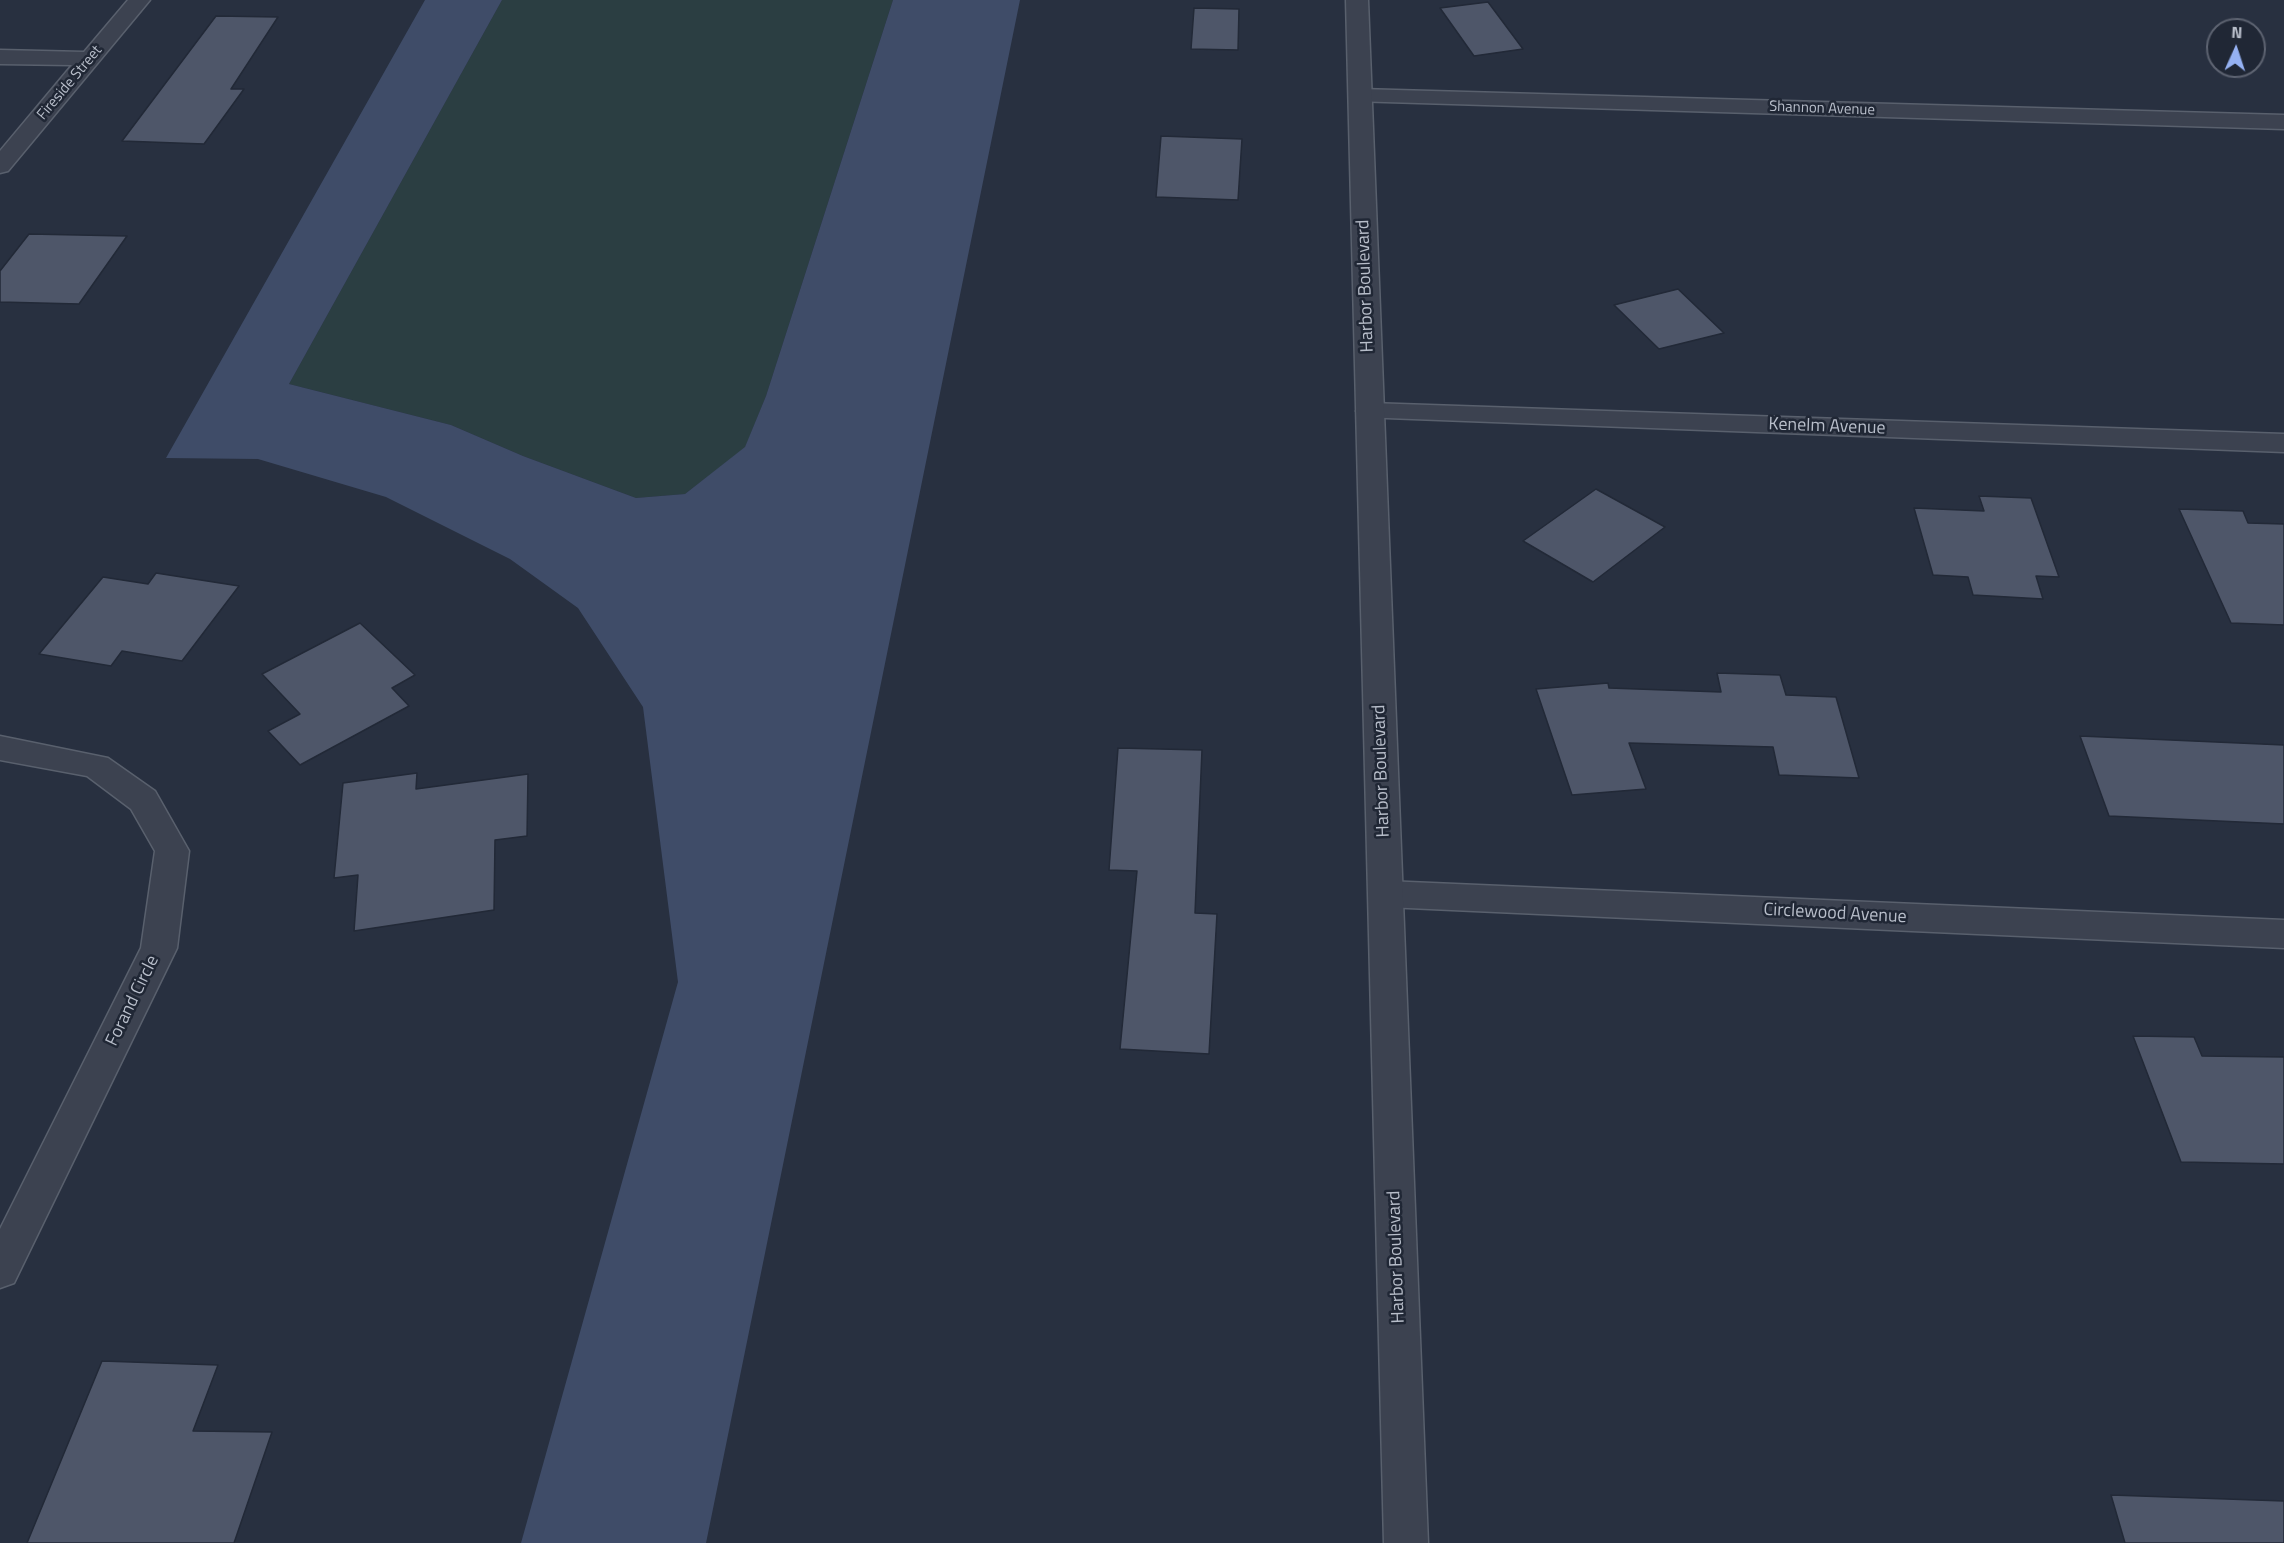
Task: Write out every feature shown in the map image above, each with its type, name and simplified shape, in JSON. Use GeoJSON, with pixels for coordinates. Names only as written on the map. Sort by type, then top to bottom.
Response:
{"type":"FeatureCollection","features":[{"type":"Feature","properties":{"kind":"street","name":"Fireside Street"},"geometry":{"type":"LineString","coordinates":[[0,166],[139,0]]}},
{"type":"Feature","properties":{"kind":"street","name":"Harbor Boulevard"},"geometry":{"type":"LineString","coordinates":[[1357,0],[1406,1543]]}},
{"type":"Feature","properties":{"kind":"street"},"geometry":{"type":"LineString","coordinates":[[0,57],[90,59]]}},
{"type":"Feature","properties":{"kind":"street","name":"Shannon Avenue"},"geometry":{"type":"LineString","coordinates":[[1360,96],[2284,122]]}},
{"type":"Feature","properties":{"kind":"street","name":"Kenelm Avenue"},"geometry":{"type":"LineString","coordinates":[[1370,411],[2284,443]]}},
{"type":"Feature","properties":{"kind":"street","name":"Forand Circle"},"geometry":{"type":"LineString","coordinates":[[0,748],[96,766],[143,800],[172,851],[159,948],[0,1270]]}},
{"type":"Feature","properties":{"kind":"street","name":"Circlewood Avenue"},"geometry":{"type":"LineString","coordinates":[[1386,894],[2284,934]]}},
{"type":"Feature","properties":{"kind":"green space"},"geometry":{"type":"Polygon","coordinates":[[[502,0],[893,0],[766,396],[745,448],[685,494],[636,498],[523,456],[451,425],[289,384],[502,0]]]}},
{"type":"Feature","properties":{"kind":"water"},"geometry":{"type":"Polygon","coordinates":[[[425,0],[502,0],[289,384],[451,425],[523,456],[636,498],[685,494],[745,447],[766,396],[893,0],[1020,0],[706,1543],[521,1543],[678,982],[643,707],[578,608],[510,559],[386,497],[258,459],[166,458],[425,0]]]}},
{"type":"Feature","properties":{"kind":"building"},"geometry":{"type":"Polygon","coordinates":[[[1488,2],[1523,49],[1474,56],[1440,8],[1488,2]]]}},
{"type":"Feature","properties":{"kind":"building"},"geometry":{"type":"Polygon","coordinates":[[[1194,8],[1239,9],[1238,50],[1191,49],[1194,8]]]}},
{"type":"Feature","properties":{"kind":"building"},"geometry":{"type":"Polygon","coordinates":[[[216,16],[278,17],[231,89],[244,89],[204,144],[122,141],[216,16]]]}},
{"type":"Feature","properties":{"kind":"building"},"geometry":{"type":"Polygon","coordinates":[[[1161,136],[1242,139],[1238,200],[1156,197],[1161,136]]]}},
{"type":"Feature","properties":{"kind":"building"},"geometry":{"type":"Polygon","coordinates":[[[29,234],[127,236],[79,304],[0,302],[0,271],[29,234]]]}},
{"type":"Feature","properties":{"kind":"building"},"geometry":{"type":"Polygon","coordinates":[[[1678,289],[1724,333],[1659,349],[1614,305],[1678,289]]]}},
{"type":"Feature","properties":{"kind":"building"},"geometry":{"type":"Polygon","coordinates":[[[1596,489],[1665,527],[1593,582],[1523,541],[1596,489]]]}},
{"type":"Feature","properties":{"kind":"building"},"geometry":{"type":"Polygon","coordinates":[[[1979,496],[2031,498],[2059,577],[2036,576],[2043,599],[1973,595],[1968,577],[1933,575],[1914,508],[1984,511],[1979,496]]]}},
{"type":"Feature","properties":{"kind":"building"},"geometry":{"type":"Polygon","coordinates":[[[2179,509],[2243,511],[2248,523],[2284,524],[2284,625],[2231,623],[2179,509]]]}},
{"type":"Feature","properties":{"kind":"building"},"geometry":{"type":"Polygon","coordinates":[[[156,573],[239,586],[182,661],[122,651],[111,666],[39,654],[103,577],[148,584],[156,573]]]}},
{"type":"Feature","properties":{"kind":"building"},"geometry":{"type":"Polygon","coordinates":[[[360,623],[415,675],[392,688],[409,706],[300,765],[268,731],[300,714],[262,674],[360,623]]]}},
{"type":"Feature","properties":{"kind":"building"},"geometry":{"type":"Polygon","coordinates":[[[1717,673],[1780,675],[1786,695],[1836,697],[1859,778],[1779,775],[1773,747],[1629,743],[1646,789],[1572,795],[1536,689],[1608,683],[1609,688],[1721,692],[1717,673]]]}},
{"type":"Feature","properties":{"kind":"building"},"geometry":{"type":"Polygon","coordinates":[[[2080,736],[2284,745],[2284,824],[2109,816],[2080,736]]]}},
{"type":"Feature","properties":{"kind":"building"},"geometry":{"type":"Polygon","coordinates":[[[1118,748],[1202,750],[1195,913],[1217,914],[1209,1054],[1120,1049],[1137,871],[1109,870],[1118,748]]]}},
{"type":"Feature","properties":{"kind":"building"},"geometry":{"type":"Polygon","coordinates":[[[417,773],[416,789],[528,774],[527,836],[495,840],[494,910],[354,931],[358,875],[334,878],[343,783],[417,773]]]}},
{"type":"Feature","properties":{"kind":"building"},"geometry":{"type":"Polygon","coordinates":[[[2133,1036],[2194,1037],[2202,1056],[2284,1057],[2284,1164],[2181,1162],[2133,1036]]]}},
{"type":"Feature","properties":{"kind":"building"},"geometry":{"type":"Polygon","coordinates":[[[102,1361],[218,1365],[193,1431],[272,1432],[234,1543],[27,1543],[102,1361]]]}},
{"type":"Feature","properties":{"kind":"building"},"geometry":{"type":"Polygon","coordinates":[[[2111,1495],[2284,1501],[2284,1543],[2125,1543],[2111,1495]]]}}]}
